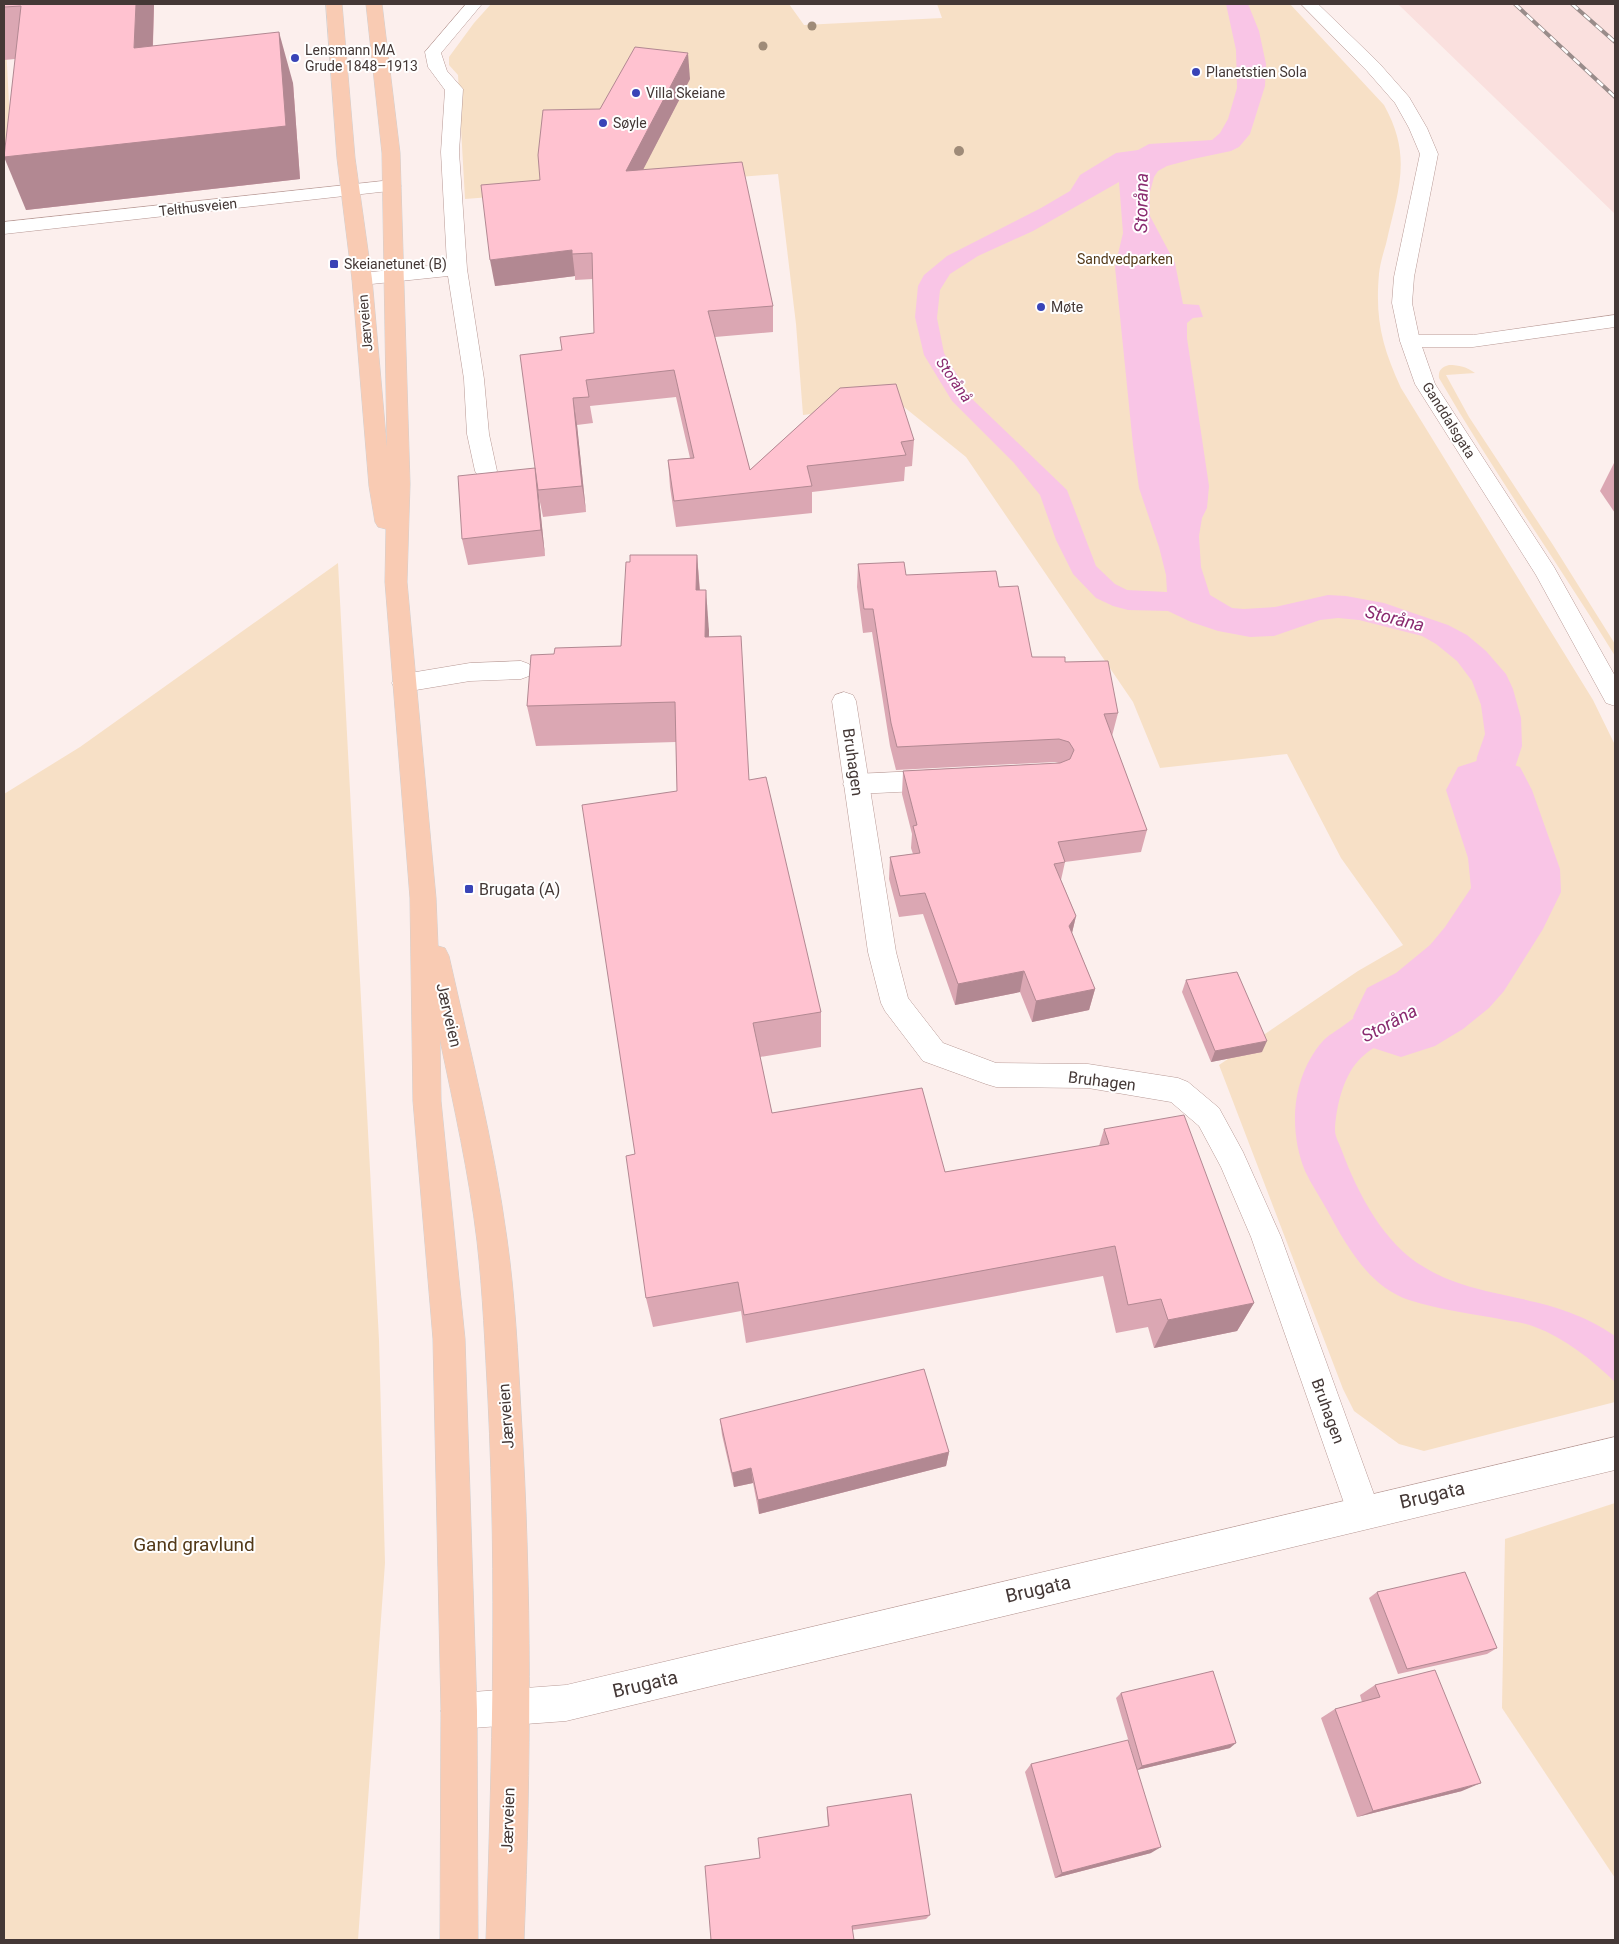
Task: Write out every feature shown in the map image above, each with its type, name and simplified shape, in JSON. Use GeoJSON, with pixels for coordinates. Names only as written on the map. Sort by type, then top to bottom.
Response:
{"type":"FeatureCollection","features":[{"type":"Feature","properties":{"kind":"main road","name":"Jærveien"},"geometry":{"type":"LineString","coordinates":[[334,4],[346,158],[362,279],[380,486],[396,582],[423,898],[427,1101],[449,1339],[459,1711],[460,1940]]}},
{"type":"Feature","properties":{"kind":"main road","name":"Jærveien"},"geometry":{"type":"LineString","coordinates":[[374,4],[391,153],[399,484],[396,582]]}},
{"type":"Feature","properties":{"kind":"main road","name":"Jærveien"},"geometry":{"type":"LineString","coordinates":[[423,898],[465,1088],[492,1239],[508,1458],[511,1707],[505,1940]]}},
{"type":"Feature","properties":{"kind":"street"},"geometry":{"type":"LineString","coordinates":[[474,4],[433,52],[433,61],[444,79],[454,88],[450,152],[457,269],[474,379],[478,434],[486,471]]}},
{"type":"Feature","properties":{"kind":"street","name":"Ganddalsgata"},"geometry":{"type":"LineString","coordinates":[[1309,4],[1373,67],[1403,101],[1418,128],[1429,154],[1404,277],[1402,303],[1410,341],[1425,384],[1546,573],[1615,697]]}},
{"type":"Feature","properties":{"kind":"street","name":"Telthusveien"},"geometry":{"type":"LineString","coordinates":[[4,228],[392,186]]}},
{"type":"Feature","properties":{"kind":"street"},"geometry":{"type":"LineString","coordinates":[[362,279],[457,269]]}},
{"type":"Feature","properties":{"kind":"street"},"geometry":{"type":"LineString","coordinates":[[1410,341],[1473,341],[1615,321]]}},
{"type":"Feature","properties":{"kind":"street"},"geometry":{"type":"LineString","coordinates":[[404,683],[470,672],[521,670]]}},
{"type":"Feature","properties":{"kind":"street","name":"Bruhagen"},"geometry":{"type":"LineString","coordinates":[[844,701],[882,952],[895,1003],[933,1052],[996,1075],[1088,1076],[1178,1091],[1209,1117],[1233,1161],[1266,1237],[1363,1512]]}},
{"type":"Feature","properties":{"kind":"street"},"geometry":{"type":"LineString","coordinates":[[856,784],[966,778]]}},
{"type":"Feature","properties":{"kind":"street","name":"Brugata"},"geometry":{"type":"LineString","coordinates":[[459,1711],[566,1702],[1615,1453]]}},
{"type":"Feature","properties":{"kind":"shaded area"},"geometry":{"type":"Polygon","coordinates":[[[1397,4],[1615,4],[1615,214],[1400,6],[1397,4]]]}},
{"type":"Feature","properties":{"kind":"green space","name":"Sandvedparken"},"geometry":{"type":"Polygon","coordinates":[[[491,4],[789,4],[804,25],[942,18],[937,4],[1290,4],[1384,105],[1393,124],[1401,158],[1398,190],[1380,266],[1378,290],[1381,332],[1389,359],[1401,388],[1593,700],[1615,745],[1615,1402],[1424,1451],[1399,1444],[1354,1411],[1343,1389],[1219,1065],[1358,971],[1403,945],[1341,858],[1287,754],[1160,768],[1133,702],[966,457],[904,407],[895,404],[803,415],[796,324],[778,174],[465,199],[458,75],[449,65],[449,57],[474,23],[491,4]]]}},
{"type":"Feature","properties":{"kind":"green space"},"geometry":{"type":"Polygon","coordinates":[[[4,6],[11,143],[4,145],[4,6]]]}},
{"type":"Feature","properties":{"kind":"green space"},"geometry":{"type":"Polygon","coordinates":[[[1449,365],[1463,367],[1475,373],[1446,375],[1469,417],[1615,644],[1615,656],[1439,378],[1441,369],[1449,365]]]}},
{"type":"Feature","properties":{"kind":"green space","name":"Gand gravlund"},"geometry":{"type":"Polygon","coordinates":[[[338,563],[379,1340],[385,1563],[358,1940],[4,1940],[4,794],[80,747],[338,563]]]}},
{"type":"Feature","properties":{"kind":"green space"},"geometry":{"type":"Polygon","coordinates":[[[1615,1503],[1615,1878],[1502,1708],[1505,1539],[1615,1503]]]}},
{"type":"Feature","properties":{"kind":"water","name":"Storånå"},"geometry":{"type":"Polygon","coordinates":[[[1226,4],[1248,4],[1259,31],[1266,64],[1265,86],[1250,134],[1239,147],[1231,151],[1167,166],[1158,171],[1154,177],[1150,192],[1150,216],[1175,263],[1183,304],[1199,305],[1203,317],[1193,318],[1187,323],[1187,338],[1209,486],[1207,508],[1202,518],[1199,536],[1201,567],[1210,595],[1232,608],[1244,609],[1275,607],[1328,595],[1346,596],[1384,603],[1448,625],[1467,635],[1486,651],[1506,674],[1513,689],[1521,718],[1522,746],[1511,780],[1517,823],[1532,892],[1529,917],[1525,926],[1490,904],[1488,868],[1473,787],[1477,757],[1485,734],[1481,705],[1472,681],[1457,661],[1436,644],[1422,636],[1359,620],[1338,618],[1320,620],[1274,636],[1250,637],[1218,631],[1191,622],[1168,611],[1128,610],[1113,606],[1096,598],[1073,574],[1056,540],[1040,495],[1014,463],[952,401],[924,355],[915,317],[918,286],[924,275],[947,256],[1070,191],[1080,175],[1116,153],[1138,150],[1149,144],[1212,140],[1220,133],[1228,119],[1237,88],[1236,50],[1226,4]],[[1119,182],[1033,231],[978,256],[950,274],[940,290],[937,318],[944,353],[970,397],[1067,490],[1096,566],[1115,584],[1127,590],[1167,592],[1166,575],[1159,547],[1139,488],[1133,445],[1115,267],[1123,233],[1119,182]]]}},
{"type":"Feature","properties":{"kind":"water"},"geometry":{"type":"Polygon","coordinates":[[[1482,923],[1513,941],[1486,977],[1455,1008],[1430,1023],[1377,1046],[1362,1057],[1350,1072],[1342,1090],[1336,1121],[1336,1135],[1364,1201],[1385,1232],[1410,1257],[1432,1272],[1458,1283],[1572,1313],[1615,1336],[1615,1382],[1578,1350],[1557,1337],[1528,1324],[1457,1312],[1409,1300],[1395,1294],[1382,1285],[1360,1263],[1342,1237],[1307,1176],[1300,1155],[1295,1121],[1299,1087],[1304,1071],[1322,1042],[1367,1009],[1441,962],[1482,923]]]}},
{"type":"Feature","properties":{"kind":"building"},"geometry":{"type":"Polygon","coordinates":[[[4,4],[136,4],[134,48],[279,32],[286,126],[4,157],[21,6],[4,7],[4,4]]]}},
{"type":"Feature","properties":{"kind":"building"},"geometry":{"type":"Polygon","coordinates":[[[635,47],[688,53],[626,171],[742,162],[773,306],[708,311],[750,470],[840,388],[896,384],[914,440],[901,442],[906,455],[807,466],[812,486],[674,501],[668,460],[694,458],[674,370],[586,380],[589,397],[573,398],[582,486],[538,490],[520,355],[562,350],[560,337],[594,333],[592,253],[572,254],[572,250],[490,260],[481,185],[540,180],[538,155],[543,110],[600,109],[635,47]]]}},
{"type":"Feature","properties":{"kind":"building"},"geometry":{"type":"Polygon","coordinates":[[[535,468],[541,530],[462,539],[458,476],[535,468]]]}},
{"type":"Feature","properties":{"kind":"building"},"geometry":{"type":"Polygon","coordinates":[[[630,555],[697,555],[696,590],[706,590],[705,637],[741,636],[749,780],[766,777],[821,1012],[753,1023],[772,1113],[922,1088],[945,1172],[1109,1144],[1104,1129],[1184,1115],[1254,1303],[1168,1320],[1161,1299],[1128,1305],[1115,1246],[744,1315],[738,1282],[646,1298],[626,1156],[635,1154],[582,805],[677,791],[675,702],[527,706],[531,655],[554,654],[555,648],[621,646],[626,562],[630,562],[630,555]]]}},
{"type":"Feature","properties":{"kind":"building"},"geometry":{"type":"Polygon","coordinates":[[[904,562],[906,575],[996,571],[999,587],[1018,586],[1032,657],[1065,657],[1065,662],[1108,661],[1118,713],[1104,714],[1147,830],[1058,842],[1065,862],[1054,864],[1076,916],[1069,926],[1095,989],[1036,1001],[1024,971],[958,984],[925,893],[900,896],[890,857],[920,853],[913,826],[917,825],[903,771],[1060,763],[1070,759],[1074,750],[1069,742],[1059,739],[897,747],[891,723],[873,609],[864,609],[858,564],[904,562]]]}},
{"type":"Feature","properties":{"kind":"building"},"geometry":{"type":"Polygon","coordinates":[[[1237,972],[1267,1041],[1215,1051],[1186,980],[1237,972]]]}},
{"type":"Feature","properties":{"kind":"building"},"geometry":{"type":"Polygon","coordinates":[[[924,1369],[949,1452],[758,1500],[751,1468],[732,1473],[720,1419],[924,1369]]]}},
{"type":"Feature","properties":{"kind":"building"},"geometry":{"type":"Polygon","coordinates":[[[1465,1572],[1497,1648],[1407,1669],[1377,1592],[1465,1572]]]}},
{"type":"Feature","properties":{"kind":"building"},"geometry":{"type":"Polygon","coordinates":[[[1435,1670],[1481,1783],[1373,1811],[1335,1709],[1380,1697],[1375,1685],[1435,1670]]]}},
{"type":"Feature","properties":{"kind":"building"},"geometry":{"type":"Polygon","coordinates":[[[1213,1671],[1236,1743],[1142,1766],[1121,1693],[1213,1671]]]}},
{"type":"Feature","properties":{"kind":"building"},"geometry":{"type":"Polygon","coordinates":[[[1128,1740],[1161,1847],[1062,1873],[1031,1764],[1128,1740]]]}},
{"type":"Feature","properties":{"kind":"building"},"geometry":{"type":"Polygon","coordinates":[[[911,1794],[930,1915],[852,1926],[854,1940],[711,1940],[705,1866],[760,1858],[758,1838],[829,1826],[827,1807],[911,1794]]]}},
{"type":"Feature","properties":{"kind":"waterway","name":"Storåna"},"geometry":{"type":"LineString","coordinates":[[1401,1017],[1430,1001],[1464,972],[1508,908],[1516,892],[1516,869],[1489,790]]}},
{"type":"Feature","properties":{"kind":"railway"},"geometry":{"type":"LineString","coordinates":[[1515,4],[1615,97]]}},
{"type":"Feature","properties":{"kind":"railway"},"geometry":{"type":"LineString","coordinates":[[1572,4],[1615,42]]}},
{"type":"Feature","properties":{"kind":"place","name":"Lensmann MA Grude 1848–1913"},"geometry":{"type":"Point","coordinates":[295,58]}},
{"type":"Feature","properties":{"kind":"place","name":"Planetstien Sola"},"geometry":{"type":"Point","coordinates":[1196,72]}},
{"type":"Feature","properties":{"kind":"place","name":"Villa Skeiane"},"geometry":{"type":"Point","coordinates":[636,93]}},
{"type":"Feature","properties":{"kind":"place","name":"Søyle"},"geometry":{"type":"Point","coordinates":[603,123]}},
{"type":"Feature","properties":{"kind":"place","name":"Skeianetunet (B)"},"geometry":{"type":"Point","coordinates":[334,264]}},
{"type":"Feature","properties":{"kind":"place","name":"Møte"},"geometry":{"type":"Point","coordinates":[1041,307]}},
{"type":"Feature","properties":{"kind":"place","name":"Brugata (A)"},"geometry":{"type":"Point","coordinates":[469,889]}}]}
